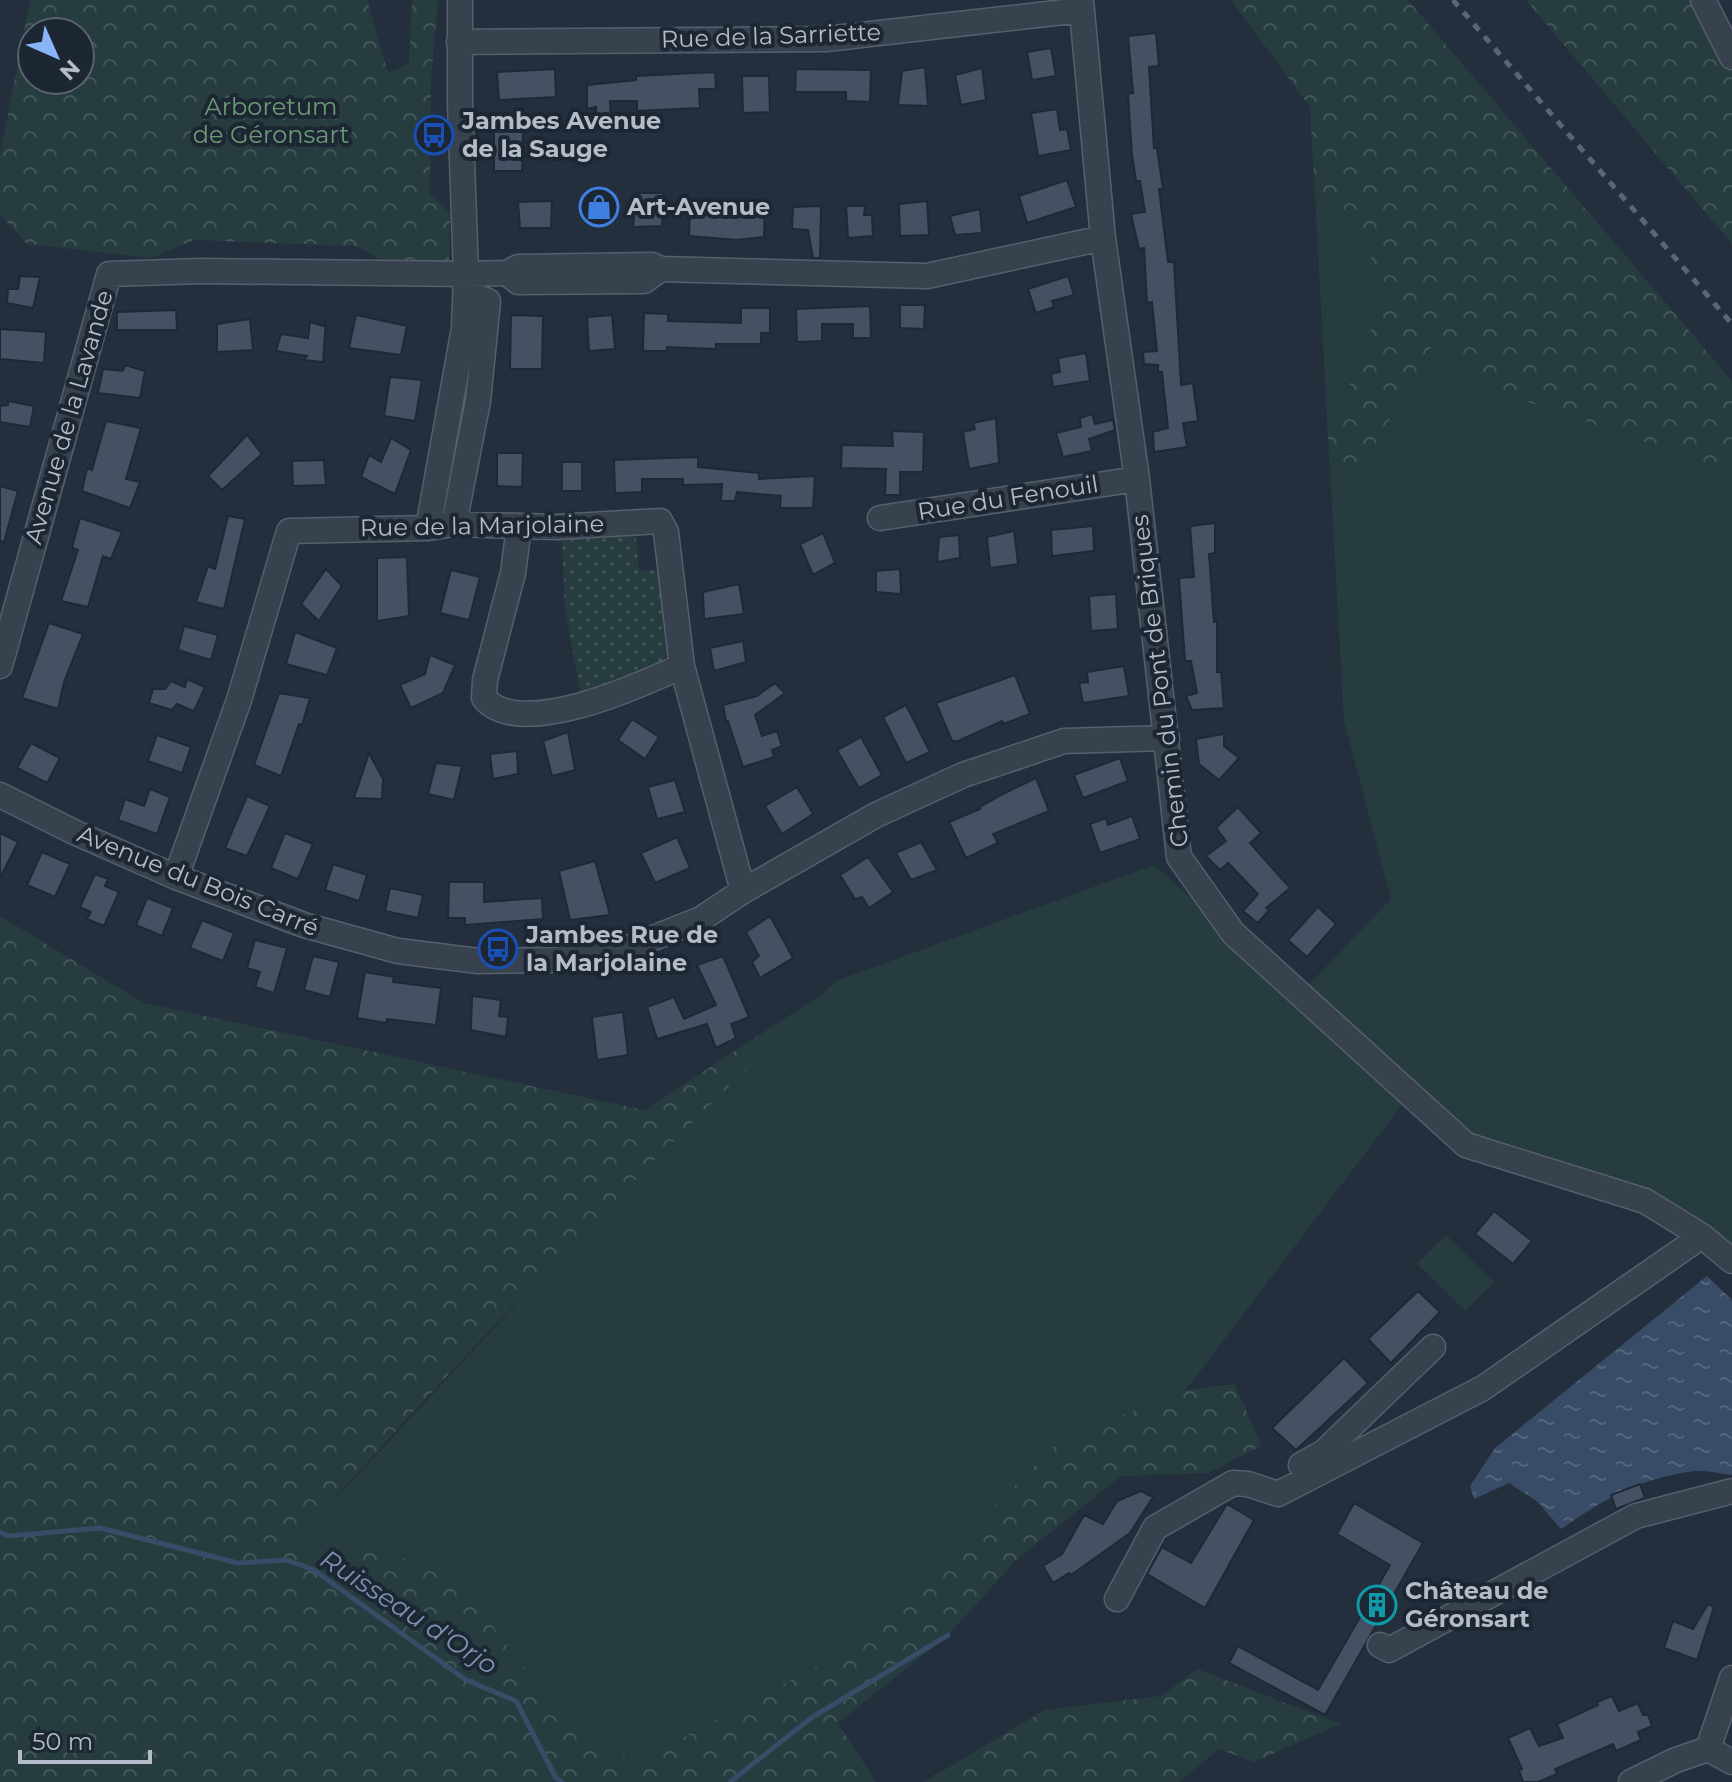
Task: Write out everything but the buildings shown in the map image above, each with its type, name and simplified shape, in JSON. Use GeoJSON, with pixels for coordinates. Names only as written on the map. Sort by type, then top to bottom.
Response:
{"type":"FeatureCollection","features":[{"type":"Feature","properties":{"kind":"street"},"geometry":{"type":"LineString","coordinates":[[428,528],[464,328],[466,283],[460,0]]}},
{"type":"Feature","properties":{"kind":"street"},"geometry":{"type":"LineString","coordinates":[[1703,0],[1732,57]]}},
{"type":"Feature","properties":{"kind":"street","name":"Rue de la Sarriette"},"geometry":{"type":"LineString","coordinates":[[459,42],[826,39],[1082,5]]}},
{"type":"Feature","properties":{"kind":"street","name":"Chemin du Pont de Briques"},"geometry":{"type":"LineString","coordinates":[[1082,5],[1103,238],[1137,479],[1179,857],[1233,933],[1466,1145],[1645,1201],[1702,1236],[1732,1261]]}},
{"type":"Feature","properties":{"kind":"street","name":"Avenue de la Lavande"},"geometry":{"type":"LineString","coordinates":[[0,666],[109,274],[200,271],[466,283],[507,273],[518,282],[644,281],[661,269],[927,276],[1103,238]]}},
{"type":"Feature","properties":{"kind":"street"},"geometry":{"type":"LineString","coordinates":[[454,524],[478,401],[488,301],[466,283]]}},
{"type":"Feature","properties":{"kind":"street","name":"Rue du Fenouil"},"geometry":{"type":"LineString","coordinates":[[880,518],[1137,479]]}},
{"type":"Feature","properties":{"kind":"street","name":"Rue de la Marjolaine"},"geometry":{"type":"LineString","coordinates":[[176,877],[239,700],[289,531],[428,528],[454,524],[519,527],[660,521],[666,532],[682,666],[743,891]]}},
{"type":"Feature","properties":{"kind":"street"},"geometry":{"type":"LineString","coordinates":[[519,527],[513,573],[485,680],[484,698],[491,707],[504,713],[535,713],[583,706],[682,666]]}},
{"type":"Feature","properties":{"kind":"street","name":"Avenue du Bois Carré"},"geometry":{"type":"LineString","coordinates":[[0,795],[176,877],[304,925],[384,948],[478,961],[555,960],[628,948],[701,919],[743,891],[876,815],[963,775],[1064,741],[1167,738]]}},
{"type":"Feature","properties":{"kind":"street"},"geometry":{"type":"LineString","coordinates":[[1117,1599],[1155,1528],[1233,1483],[1248,1484],[1278,1494],[1452,1405],[1483,1388],[1702,1236]]}},
{"type":"Feature","properties":{"kind":"street"},"geometry":{"type":"LineString","coordinates":[[1219,1490],[1226,1478],[1240,1469],[1280,1476],[1324,1452],[1433,1347]]}},
{"type":"Feature","properties":{"kind":"street"},"geometry":{"type":"LineString","coordinates":[[1380,1645],[1389,1650],[1636,1516],[1732,1491]]}},
{"type":"Feature","properties":{"kind":"street"},"geometry":{"type":"LineString","coordinates":[[1708,1749],[1732,1678]]}},
{"type":"Feature","properties":{"kind":"street"},"geometry":{"type":"LineString","coordinates":[[1631,1782],[1676,1760],[1708,1749],[1732,1762]]}},
{"type":"Feature","properties":{"kind":"green space","name":"Arboretum de Géronsart"},"geometry":{"type":"Polygon","coordinates":[[[30,0],[367,0],[388,73],[409,63],[412,0],[438,0],[431,79],[430,194],[450,214],[449,261],[386,263],[357,246],[194,240],[151,258],[27,244],[0,215],[0,156],[16,73],[16,96],[96,96],[96,16],[27,16],[30,0]]]}},
{"type":"Feature","properties":{"kind":"green space"},"geometry":{"type":"Polygon","coordinates":[[[1231,0],[1408,0],[1732,381],[1732,472],[1485,387],[1439,333],[1366,461],[1330,472],[1327,419],[1341,407],[1387,287],[1335,194],[1315,195],[1310,107],[1231,0]]]}},
{"type":"Feature","properties":{"kind":"green space"},"geometry":{"type":"Polygon","coordinates":[[[1526,0],[1703,0],[1732,57],[1732,244],[1526,0]]]}},
{"type":"Feature","properties":{"kind":"green space"},"geometry":{"type":"Polygon","coordinates":[[[1335,194],[1387,287],[1337,416],[1327,419],[1315,195],[1335,194]]]}},
{"type":"Feature","properties":{"kind":"green space"},"geometry":{"type":"Polygon","coordinates":[[[1439,333],[1485,387],[1732,472],[1732,1261],[1645,1201],[1466,1145],[1410,1094],[1186,1390],[1059,1441],[859,1643],[634,1764],[546,1695],[446,1566],[297,1540],[638,1173],[836,981],[1154,865],[1300,994],[1391,899],[1344,721],[1330,472],[1366,460],[1439,333]]]}},
{"type":"Feature","properties":{"kind":"green space"},"geometry":{"type":"Polygon","coordinates":[[[636,536],[639,571],[661,570],[669,652],[657,666],[581,695],[565,609],[562,537],[636,536]]]}},
{"type":"Feature","properties":{"kind":"green space"},"geometry":{"type":"Polygon","coordinates":[[[0,916],[144,1003],[644,1110],[824,993],[556,1262],[297,1540],[446,1566],[546,1695],[634,1764],[859,1643],[1059,1441],[1186,1390],[1235,1384],[1261,1446],[1208,1473],[1121,1476],[1017,1559],[948,1635],[838,1723],[876,1782],[0,1782],[0,916]]]}},
{"type":"Feature","properties":{"kind":"green space"},"geometry":{"type":"Polygon","coordinates":[[[1446,1235],[1494,1282],[1465,1311],[1417,1264],[1446,1235]]]}},
{"type":"Feature","properties":{"kind":"green space"},"geometry":{"type":"Polygon","coordinates":[[[1197,1669],[1341,1724],[1254,1762],[1219,1749],[1179,1782],[924,1782],[1045,1710],[1161,1696],[1197,1669]]]}},
{"type":"Feature","properties":{"kind":"water"},"geometry":{"type":"Polygon","coordinates":[[[1707,1276],[1732,1300],[1732,1475],[1694,1471],[1656,1479],[1608,1499],[1561,1529],[1538,1502],[1509,1483],[1474,1499],[1470,1486],[1495,1448],[1707,1276]]]}},
{"type":"Feature","properties":{"kind":"waterway","name":"Ruisseau d'Orjo"},"geometry":{"type":"LineString","coordinates":[[0,1532],[8,1536],[100,1528],[238,1563],[287,1560],[314,1570],[466,1680],[516,1701],[556,1778],[562,1782]]}},
{"type":"Feature","properties":{"kind":"waterway","name":"Ruisseau d'Orjo"},"geometry":{"type":"LineString","coordinates":[[730,1782],[811,1718],[948,1635]]}},
{"type":"Feature","properties":{"kind":"railway"},"geometry":{"type":"LineString","coordinates":[[1453,0],[1732,324]]}},
{"type":"Feature","properties":{"kind":"place","name":"Jambes Avenue de la Sauge"},"geometry":{"type":"Point","coordinates":[434,135]}},
{"type":"Feature","properties":{"kind":"place","name":"Art-Avenue"},"geometry":{"type":"Point","coordinates":[599,207]}},
{"type":"Feature","properties":{"kind":"place","name":"Jambes Rue de la Marjolaine"},"geometry":{"type":"Point","coordinates":[498,949]}},
{"type":"Feature","properties":{"kind":"place","name":"Château de Géronsart"},"geometry":{"type":"Point","coordinates":[1377,1605]}}]}
